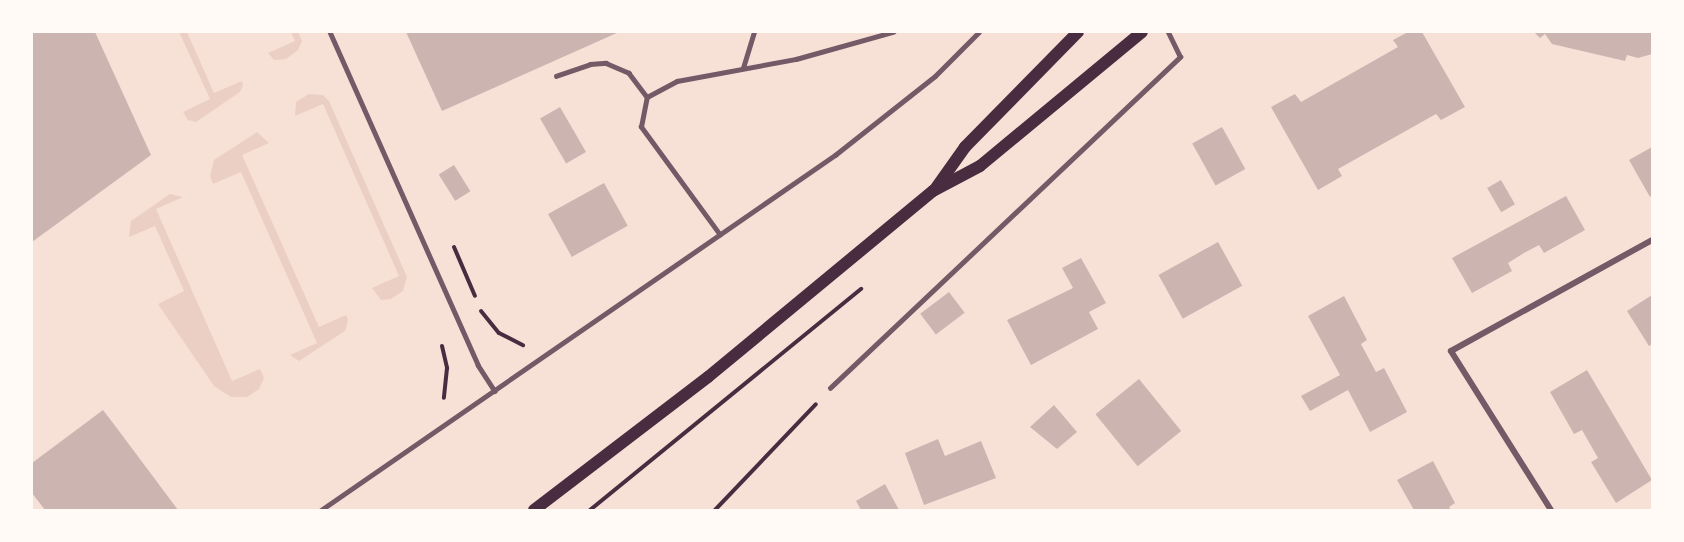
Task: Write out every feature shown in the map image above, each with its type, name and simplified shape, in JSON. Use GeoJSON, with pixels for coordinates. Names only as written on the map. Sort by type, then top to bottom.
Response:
{"type":"FeatureCollection","features":[{"type":"Feature","properties":{"kind":"main road"},"geometry":{"type":"LineString","coordinates":[[933,191],[966,147],[1078,32]]}},
{"type":"Feature","properties":{"kind":"main road"},"geometry":{"type":"LineString","coordinates":[[534,510],[699,383],[933,191],[980,166],[1142,32]]}},
{"type":"Feature","properties":{"kind":"street"},"geometry":{"type":"LineString","coordinates":[[1551,510],[1451,351],[1653,240]]}},
{"type":"Feature","properties":{"kind":"lane"},"geometry":{"type":"LineString","coordinates":[[330,32],[478,365],[495,391]]}},
{"type":"Feature","properties":{"kind":"lane"},"geometry":{"type":"LineString","coordinates":[[743,68],[754,32]]}},
{"type":"Feature","properties":{"kind":"lane"},"geometry":{"type":"LineString","coordinates":[[647,97],[676,81],[796,59],[893,32]]}},
{"type":"Feature","properties":{"kind":"lane"},"geometry":{"type":"LineString","coordinates":[[321,510],[495,391],[889,114],[935,76],[979,32]]}},
{"type":"Feature","properties":{"kind":"lane"},"geometry":{"type":"LineString","coordinates":[[830,388],[1180,57],[1168,32]]}},
{"type":"Feature","properties":{"kind":"lane"},"geometry":{"type":"LineString","coordinates":[[556,76],[590,64],[606,63],[629,73],[647,97],[641,127],[720,234]]}},
{"type":"Feature","properties":{"kind":"path"},"geometry":{"type":"LineString","coordinates":[[454,247],[486,319],[499,333],[546,355]]}},
{"type":"Feature","properties":{"kind":"path"},"geometry":{"type":"LineString","coordinates":[[438,337],[447,368],[440,428]]}},
{"type":"Feature","properties":{"kind":"path"},"geometry":{"type":"LineString","coordinates":[[715,510],[830,388]]}},
{"type":"Feature","properties":{"kind":"shaded area"},"geometry":{"type":"Polygon","coordinates":[[[179,32],[187,32],[214,93],[242,81],[243,85],[240,92],[196,122],[188,120],[183,112],[210,99],[179,32]]]}},
{"type":"Feature","properties":{"kind":"shaded area"},"geometry":{"type":"Polygon","coordinates":[[[291,32],[298,32],[302,41],[298,50],[286,59],[274,60],[268,53],[295,41],[291,32]]]}},
{"type":"Feature","properties":{"kind":"shaded area"},"geometry":{"type":"Polygon","coordinates":[[[309,94],[323,95],[329,101],[407,277],[403,291],[391,299],[381,300],[372,288],[399,276],[323,104],[295,116],[296,102],[309,94]]]}},
{"type":"Feature","properties":{"kind":"shaded area"},"geometry":{"type":"Polygon","coordinates":[[[257,132],[269,143],[242,155],[319,327],[346,315],[348,320],[345,331],[299,361],[290,355],[317,343],[241,172],[213,184],[210,176],[214,160],[257,132]]]}},
{"type":"Feature","properties":{"kind":"shaded area"},"geometry":{"type":"Polygon","coordinates":[[[170,194],[183,197],[156,209],[232,381],[260,369],[264,378],[259,389],[247,397],[231,397],[214,386],[158,304],[184,291],[155,226],[129,237],[131,221],[170,194]]]}},
{"type":"Feature","properties":{"kind":"building"},"geometry":{"type":"Polygon","coordinates":[[[32,32],[95,32],[151,155],[32,242],[32,32]]]}},
{"type":"Feature","properties":{"kind":"building"},"geometry":{"type":"Polygon","coordinates":[[[406,32],[619,32],[442,111],[406,32]]]}},
{"type":"Feature","properties":{"kind":"building"},"geometry":{"type":"Polygon","coordinates":[[[1408,32],[1422,32],[1465,107],[1441,120],[1436,114],[1338,169],[1342,176],[1318,190],[1271,107],[1295,94],[1301,102],[1398,47],[1393,40],[1408,32]]]}},
{"type":"Feature","properties":{"kind":"building"},"geometry":{"type":"Polygon","coordinates":[[[1534,32],[1652,32],[1652,54],[1638,58],[1627,55],[1625,61],[1552,44],[1545,34],[1540,38],[1534,32]]]}},
{"type":"Feature","properties":{"kind":"building"},"geometry":{"type":"Polygon","coordinates":[[[560,107],[586,152],[566,164],[540,118],[560,107]]]}},
{"type":"Feature","properties":{"kind":"building"},"geometry":{"type":"Polygon","coordinates":[[[1222,127],[1245,169],[1216,185],[1192,143],[1222,127]]]}},
{"type":"Feature","properties":{"kind":"building"},"geometry":{"type":"Polygon","coordinates":[[[1652,147],[1652,195],[1650,197],[1629,160],[1652,147]]]}},
{"type":"Feature","properties":{"kind":"building"},"geometry":{"type":"Polygon","coordinates":[[[454,165],[470,191],[455,201],[439,175],[454,165]]]}},
{"type":"Feature","properties":{"kind":"building"},"geometry":{"type":"Polygon","coordinates":[[[1501,180],[1515,204],[1501,212],[1487,188],[1501,180]]]}},
{"type":"Feature","properties":{"kind":"building"},"geometry":{"type":"Polygon","coordinates":[[[604,183],[628,226],[572,257],[548,214],[604,183]]]}},
{"type":"Feature","properties":{"kind":"building"},"geometry":{"type":"Polygon","coordinates":[[[1566,196],[1585,230],[1544,253],[1539,245],[1524,253],[1508,263],[1512,271],[1472,293],[1452,258],[1566,196]]]}},
{"type":"Feature","properties":{"kind":"building"},"geometry":{"type":"Polygon","coordinates":[[[1218,242],[1242,286],[1183,319],[1159,275],[1218,242]]]}},
{"type":"Feature","properties":{"kind":"building"},"geometry":{"type":"Polygon","coordinates":[[[1081,258],[1106,303],[1089,312],[1098,329],[1031,365],[1007,320],[1073,288],[1062,268],[1081,258]]]}},
{"type":"Feature","properties":{"kind":"building"},"geometry":{"type":"Polygon","coordinates":[[[949,292],[965,313],[936,334],[920,314],[949,292]]]}},
{"type":"Feature","properties":{"kind":"building"},"geometry":{"type":"Polygon","coordinates":[[[1652,295],[1652,344],[1649,346],[1627,311],[1652,295]]]}},
{"type":"Feature","properties":{"kind":"building"},"geometry":{"type":"Polygon","coordinates":[[[1344,296],[1367,340],[1361,344],[1376,372],[1384,368],[1407,412],[1370,432],[1348,390],[1310,411],[1301,396],[1340,375],[1308,316],[1344,296]]]}},
{"type":"Feature","properties":{"kind":"building"},"geometry":{"type":"Polygon","coordinates":[[[1587,370],[1652,480],[1616,503],[1591,462],[1598,458],[1582,430],[1574,434],[1550,392],[1587,370]]]}},
{"type":"Feature","properties":{"kind":"building"},"geometry":{"type":"Polygon","coordinates":[[[1139,379],[1181,431],[1138,466],[1095,414],[1139,379]]]}},
{"type":"Feature","properties":{"kind":"building"},"geometry":{"type":"Polygon","coordinates":[[[1054,405],[1077,432],[1057,449],[1030,427],[1054,405]]]}},
{"type":"Feature","properties":{"kind":"building"},"geometry":{"type":"Polygon","coordinates":[[[103,410],[178,510],[45,510],[32,493],[32,463],[103,410]]]}},
{"type":"Feature","properties":{"kind":"building"},"geometry":{"type":"Polygon","coordinates":[[[938,439],[945,456],[981,441],[996,478],[924,505],[905,453],[938,439]]]}},
{"type":"Feature","properties":{"kind":"building"},"geometry":{"type":"Polygon","coordinates":[[[1433,461],[1455,503],[1449,507],[1451,510],[1414,510],[1397,480],[1433,461]]]}},
{"type":"Feature","properties":{"kind":"building"},"geometry":{"type":"Polygon","coordinates":[[[885,484],[899,510],[861,510],[856,501],[885,484]]]}}]}
